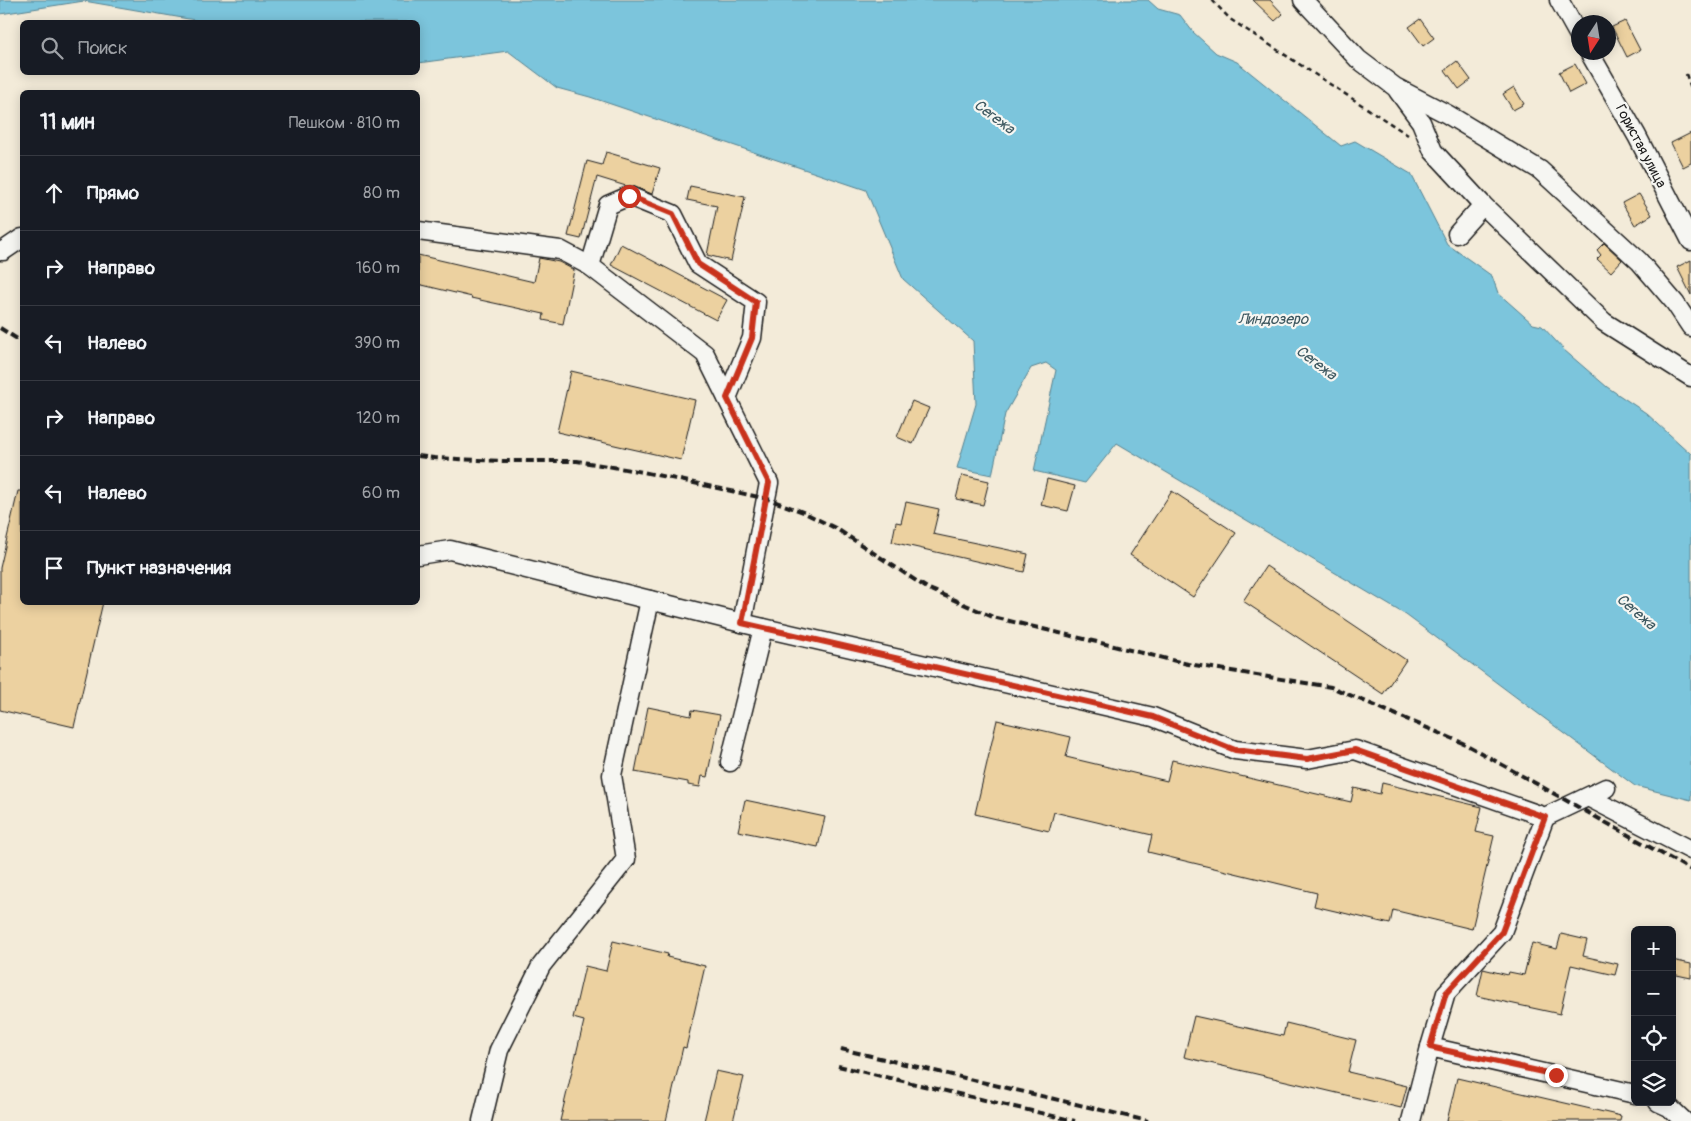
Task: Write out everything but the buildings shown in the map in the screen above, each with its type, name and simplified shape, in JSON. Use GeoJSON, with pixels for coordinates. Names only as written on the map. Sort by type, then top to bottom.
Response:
{"type":"FeatureCollection","features":[{"type":"Feature","properties":{"kind":"street"},"geometry":{"type":"LineString","coordinates":[[1303,0],[1358,59],[1395,87],[1447,114],[1540,170],[1639,261],[1675,302],[1691,327]]}},
{"type":"Feature","properties":{"kind":"street"},"geometry":{"type":"LineString","coordinates":[[1559,0],[1571,21]]}},
{"type":"Feature","properties":{"kind":"street","name":"Гористая улица"},"geometry":{"type":"LineString","coordinates":[[1594,60],[1637,136],[1691,241]]}},
{"type":"Feature","properties":{"kind":"street"},"geometry":{"type":"LineString","coordinates":[[1395,87],[1421,122],[1432,150],[1483,205],[1604,322],[1691,377]]}},
{"type":"Feature","properties":{"kind":"street"},"geometry":{"type":"LineString","coordinates":[[1421,122],[1428,112],[1447,114]]}},
{"type":"Feature","properties":{"kind":"street"},"geometry":{"type":"LineString","coordinates":[[590,266],[608,205],[629,196],[673,214],[698,264],[756,302],[752,338],[727,398]]}},
{"type":"Feature","properties":{"kind":"street"},"geometry":{"type":"LineString","coordinates":[[1457,234],[1483,205]]}},
{"type":"Feature","properties":{"kind":"street"},"geometry":{"type":"LineString","coordinates":[[420,231],[560,250],[590,266],[705,354],[769,483],[742,623]]}},
{"type":"Feature","properties":{"kind":"street"},"geometry":{"type":"LineString","coordinates":[[0,251],[3,251],[20,239]]}},
{"type":"Feature","properties":{"kind":"street"},"geometry":{"type":"LineString","coordinates":[[420,556],[450,550],[763,628],[1153,717],[1235,750],[1307,759],[1355,750],[1545,817],[1606,788]]}},
{"type":"Feature","properties":{"kind":"street"},"geometry":{"type":"LineString","coordinates":[[482,1121],[499,1050],[541,966],[626,859],[612,775],[650,600]]}},
{"type":"Feature","properties":{"kind":"street"},"geometry":{"type":"LineString","coordinates":[[730,762],[763,628]]}},
{"type":"Feature","properties":{"kind":"street"},"geometry":{"type":"LineString","coordinates":[[1588,797],[1691,850]]}},
{"type":"Feature","properties":{"kind":"street"},"geometry":{"type":"LineString","coordinates":[[1411,1121],[1446,993],[1502,932],[1545,817]]}},
{"type":"Feature","properties":{"kind":"street"},"geometry":{"type":"LineString","coordinates":[[1430,1047],[1631,1093]]}},
{"type":"Feature","properties":{"kind":"street"},"geometry":{"type":"LineString","coordinates":[[1667,1106],[1684,1121]]}},
{"type":"Feature","properties":{"kind":"path"},"geometry":{"type":"LineString","coordinates":[[1212,0],[1230,19],[1408,135]]}},
{"type":"Feature","properties":{"kind":"path"},"geometry":{"type":"LineString","coordinates":[[1686,74],[1691,88]]}},
{"type":"Feature","properties":{"kind":"water","name":"Линдозеро"},"geometry":{"type":"Polygon","coordinates":[[[0,0],[1148,0],[1158,9],[1180,15],[1193,32],[1216,53],[1237,62],[1341,146],[1355,141],[1411,174],[1447,244],[1492,276],[1498,293],[1533,324],[1542,326],[1564,350],[1607,387],[1646,413],[1691,454],[1691,800],[1635,786],[1406,615],[1117,443],[1085,483],[1034,471],[1056,370],[1046,363],[1031,368],[1005,414],[992,475],[957,468],[976,404],[973,341],[903,279],[866,190],[590,97],[557,88],[508,51],[420,63],[420,20],[194,20],[84,1],[0,14],[0,0]]]}},
{"type":"Feature","properties":{"kind":"railway"},"geometry":{"type":"LineString","coordinates":[[0,328],[20,341]]}},
{"type":"Feature","properties":{"kind":"railway"},"geometry":{"type":"LineString","coordinates":[[420,456],[503,461],[577,461],[643,472],[768,499],[803,512],[837,529],[927,588],[993,617],[1188,664],[1331,687],[1465,744],[1691,870]]}},
{"type":"Feature","properties":{"kind":"railway"},"geometry":{"type":"LineString","coordinates":[[841,1049],[1148,1121]]}},
{"type":"Feature","properties":{"kind":"railway"},"geometry":{"type":"LineString","coordinates":[[838,1066],[1075,1121]]}},
{"type":"Feature","properties":{"kind":"route"},"geometry":{"type":"LineString","coordinates":[[629,196],[673,214],[698,264],[756,302],[752,338],[727,398],[769,483],[742,623],[1153,717],[1235,750],[1307,759],[1355,750],[1545,817],[1502,932],[1446,993],[1430,1047],[1556,1075]]}},
{"type":"Feature","properties":{"kind":"water label","name":"Сегежа"},"geometry":{"type":"Point","coordinates":[994,117]}},
{"type":"Feature","properties":{"kind":"water label","name":"Сегежа"},"geometry":{"type":"Point","coordinates":[1316,363]}},
{"type":"Feature","properties":{"kind":"water label","name":"Сегежа"},"geometry":{"type":"Point","coordinates":[1636,612]}}]}
